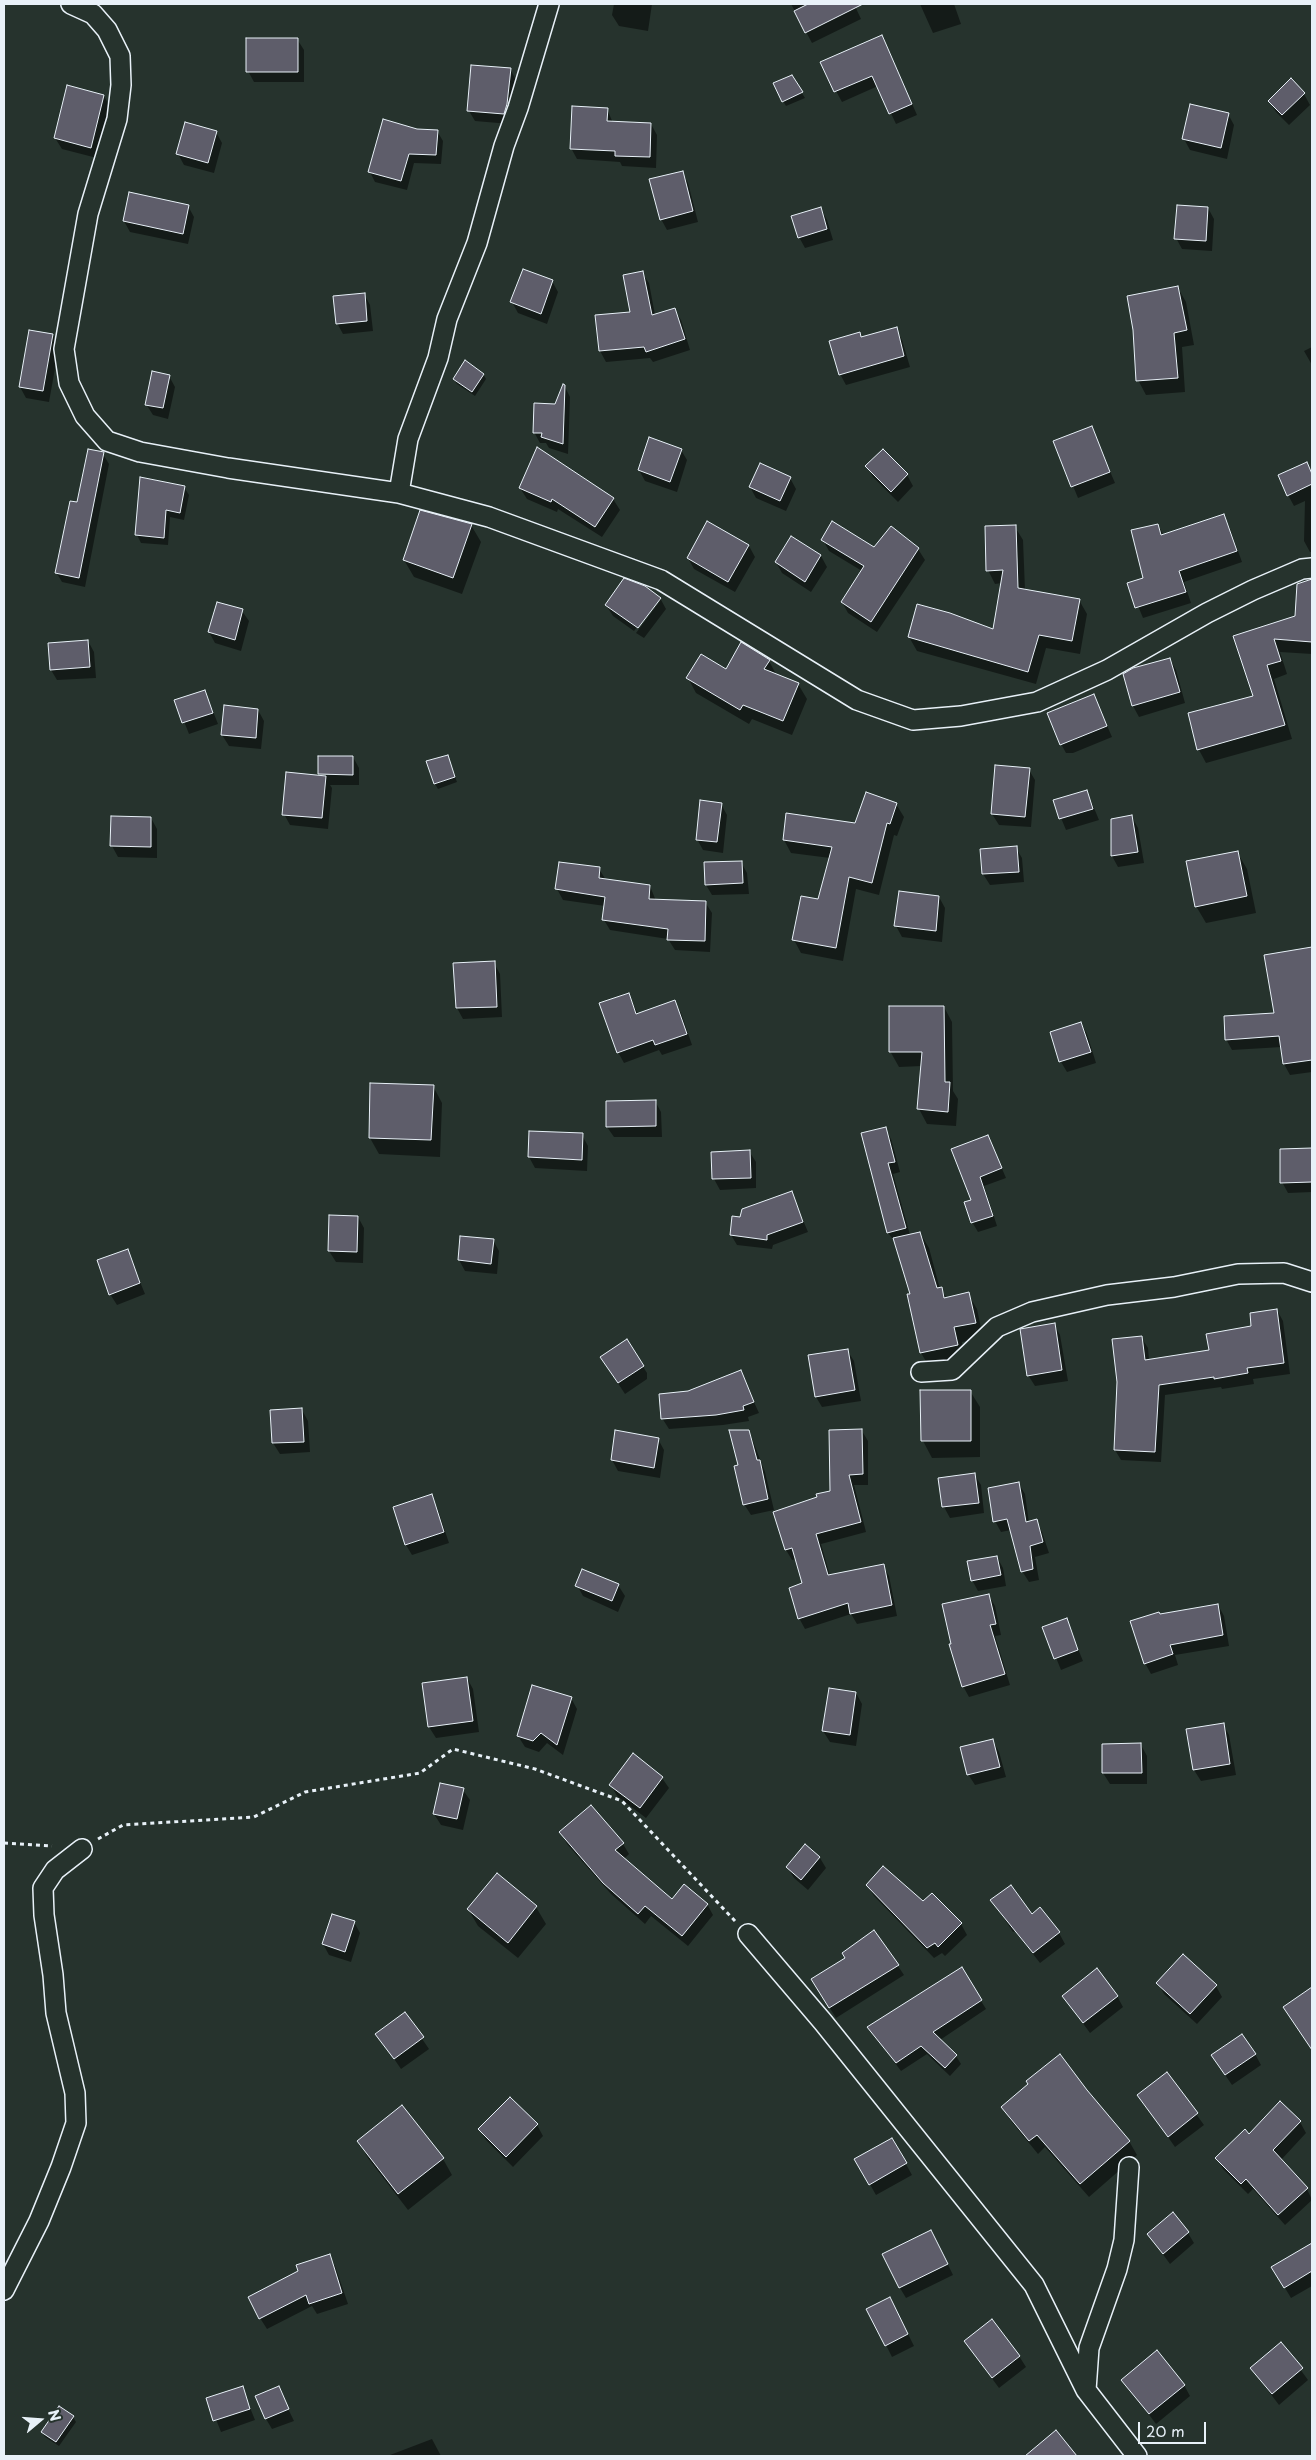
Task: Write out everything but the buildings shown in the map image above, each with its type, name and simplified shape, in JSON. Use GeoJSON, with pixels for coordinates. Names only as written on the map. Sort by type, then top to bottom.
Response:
{"type":"FeatureCollection","features":[{"type":"Feature","properties":{"kind":"street"},"geometry":{"type":"LineString","coordinates":[[71,4],[92,14],[107,30],[120,56],[122,85],[117,119],[88,214],[64,349],[69,383],[85,416],[108,441],[140,452],[228,468],[399,493],[489,517],[661,580],[857,700],[913,720],[961,716],[1037,702],[1107,670],[1207,613],[1253,590],[1302,570],[1312,568]]}},
{"type":"Feature","properties":{"kind":"street"},"geometry":{"type":"LineString","coordinates":[[399,493],[408,439],[438,358],[447,319],[477,243],[504,146],[518,108],[550,4]]}},
{"type":"Feature","properties":{"kind":"street"},"geometry":{"type":"LineString","coordinates":[[921,1372],[952,1370],[997,1327],[1032,1312],[1107,1294],[1174,1287],[1238,1274],[1284,1273],[1312,1282]]}},
{"type":"Feature","properties":{"kind":"street"},"geometry":{"type":"LineString","coordinates":[[4,2290],[39,2221],[61,2167],[76,2123],[75,2093],[56,2013],[54,1975],[44,1915],[43,1888],[55,1870],[82,1849]]}},
{"type":"Feature","properties":{"kind":"street"},"geometry":{"type":"LineString","coordinates":[[748,1934],[823,2022],[1034,2285],[1086,2390],[1137,2456]]}},
{"type":"Feature","properties":{"kind":"street"},"geometry":{"type":"LineString","coordinates":[[1086,2390],[1088,2348],[1117,2269],[1124,2240],[1129,2167]]}},
{"type":"Feature","properties":{"kind":"path"},"geometry":{"type":"LineString","coordinates":[[4,1843],[82,1849],[123,1825],[254,1817],[306,1792],[420,1773],[453,1749],[535,1769],[622,1801],[748,1934]]}}]}
